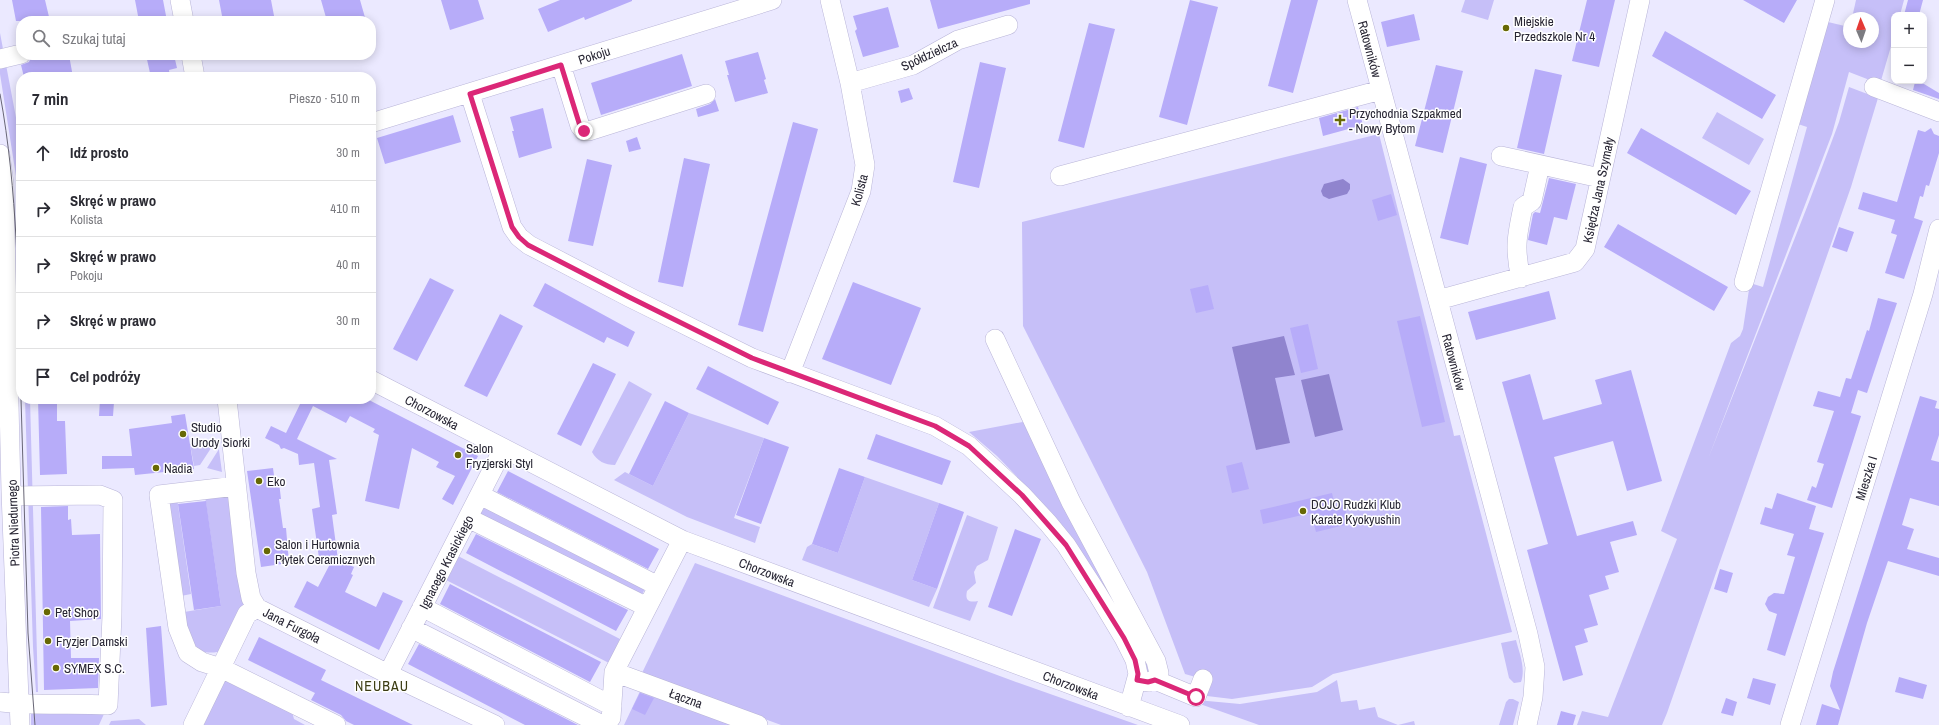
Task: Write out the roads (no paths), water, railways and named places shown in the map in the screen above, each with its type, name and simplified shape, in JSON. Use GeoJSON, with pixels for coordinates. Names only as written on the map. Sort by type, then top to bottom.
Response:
{"type":"FeatureCollection","features":[{"type":"Feature","properties":{"kind":"street"},"geometry":{"type":"LineString","coordinates":[[180,0],[183,16]]}},
{"type":"Feature","properties":{"kind":"street","name":"Pokoju"},"geometry":{"type":"LineString","coordinates":[[376,122],[470,94],[772,0]]}},
{"type":"Feature","properties":{"kind":"street","name":"Kolista"},"geometry":{"type":"LineString","coordinates":[[790,373],[861,191],[864,177],[865,165],[850,83],[830,0]]}},
{"type":"Feature","properties":{"kind":"street","name":"Ratowników"},"geometry":{"type":"LineString","coordinates":[[1357,0],[1526,626],[1535,667],[1533,697],[1527,725]]}},
{"type":"Feature","properties":{"kind":"street","name":"Księdza Jana Szymały"},"geometry":{"type":"LineString","coordinates":[[1438,300],[1575,262],[1585,249],[1640,0]]}},
{"type":"Feature","properties":{"kind":"street"},"geometry":{"type":"LineString","coordinates":[[1744,282],[1825,0]]}},
{"type":"Feature","properties":{"kind":"street","name":"Spółdzielcza"},"geometry":{"type":"LineString","coordinates":[[850,83],[913,65],[958,40],[1008,25]]}},
{"type":"Feature","properties":{"kind":"street"},"geometry":{"type":"LineString","coordinates":[[0,59],[16,55]]}},
{"type":"Feature","properties":{"kind":"street"},"geometry":{"type":"LineString","coordinates":[[192,60],[194,72]]}},
{"type":"Feature","properties":{"kind":"street"},"geometry":{"type":"LineString","coordinates":[[561,65],[580,126],[584,131],[589,131],[706,94]]}},
{"type":"Feature","properties":{"kind":"street"},"geometry":{"type":"LineString","coordinates":[[1874,87],[1939,112]]}},
{"type":"Feature","properties":{"kind":"street"},"geometry":{"type":"LineString","coordinates":[[1060,176],[1381,90]]}},
{"type":"Feature","properties":{"kind":"street"},"geometry":{"type":"LineString","coordinates":[[470,94],[512,227],[519,237],[528,245],[752,358],[935,426],[969,446],[1022,495],[1066,545],[1124,638],[1135,660],[1138,674],[1146,680],[1196,697],[1203,679]]}},
{"type":"Feature","properties":{"kind":"street","name":"Piotra Niedurnego"},"geometry":{"type":"LineString","coordinates":[[0,154],[9,232],[5,465],[12,496],[20,725]]}},
{"type":"Feature","properties":{"kind":"street"},"geometry":{"type":"LineString","coordinates":[[1502,156],[1600,178]]}},
{"type":"Feature","properties":{"kind":"street"},"geometry":{"type":"LineString","coordinates":[[1521,278],[1517,263],[1516,238],[1523,207],[1532,201],[1540,165]]}},
{"type":"Feature","properties":{"kind":"street","name":"Mieszka I"},"geometry":{"type":"LineString","coordinates":[[1790,725],[1923,294],[1939,229]]}},
{"type":"Feature","properties":{"kind":"street"},"geometry":{"type":"LineString","coordinates":[[995,339],[1072,502],[1156,661],[1159,673],[1146,680],[1129,707]]}},
{"type":"Feature","properties":{"kind":"street","name":"Chorzowska"},"geometry":{"type":"LineString","coordinates":[[376,383],[682,540],[1180,725]]}},
{"type":"Feature","properties":{"kind":"street","name":"Jana Furgoła"},"geometry":{"type":"LineString","coordinates":[[228,404],[246,573],[251,598],[256,608],[388,674],[496,725]]}},
{"type":"Feature","properties":{"kind":"street","name":"Ignacego Krasickiego"},"geometry":{"type":"LineString","coordinates":[[388,674],[503,449]]}},
{"type":"Feature","properties":{"kind":"street"},"geometry":{"type":"LineString","coordinates":[[236,486],[159,495],[178,628],[188,654],[202,662],[221,668],[336,725]]}},
{"type":"Feature","properties":{"kind":"street"},"geometry":{"type":"LineString","coordinates":[[0,702],[19,704],[76,704],[108,706],[112,616],[113,500],[100,495],[12,496]]}},
{"type":"Feature","properties":{"kind":"street"},"geometry":{"type":"LineString","coordinates":[[480,495],[658,586]]}},
{"type":"Feature","properties":{"kind":"street"},"geometry":{"type":"LineString","coordinates":[[468,518],[647,608]]}},
{"type":"Feature","properties":{"kind":"street"},"geometry":{"type":"LineString","coordinates":[[610,725],[614,672],[682,540]]}},
{"type":"Feature","properties":{"kind":"street"},"geometry":{"type":"LineString","coordinates":[[193,725],[248,614],[256,608]]}},
{"type":"Feature","properties":{"kind":"street"},"geometry":{"type":"LineString","coordinates":[[422,608],[612,706]]}},
{"type":"Feature","properties":{"kind":"street"},"geometry":{"type":"LineString","coordinates":[[411,628],[602,725]]}},
{"type":"Feature","properties":{"kind":"street","name":"Łączna"},"geometry":{"type":"LineString","coordinates":[[614,672],[758,725]]}},
{"type":"Feature","properties":{"kind":"tram line"},"geometry":{"type":"LineString","coordinates":[[0,94],[10,167],[16,240]]}},
{"type":"Feature","properties":{"kind":"tram line"},"geometry":{"type":"LineString","coordinates":[[21,404],[28,633],[35,725]]}},
{"type":"Feature","properties":{"kind":"place","name":"Miejskie Przedszkole Nr 4"},"geometry":{"type":"Point","coordinates":[1506,28]}},
{"type":"Feature","properties":{"kind":"place","name":"Przychodnia Szpakmed - Nowy Bytom"},"geometry":{"type":"Point","coordinates":[1340,120]}},
{"type":"Feature","properties":{"kind":"place","name":"Studio Urody Siorki"},"geometry":{"type":"Point","coordinates":[183,434]}},
{"type":"Feature","properties":{"kind":"place","name":"Salon Fryzjerski Styl"},"geometry":{"type":"Point","coordinates":[458,455]}},
{"type":"Feature","properties":{"kind":"place","name":"Nadia"},"geometry":{"type":"Point","coordinates":[156,468]}},
{"type":"Feature","properties":{"kind":"place","name":"Eko"},"geometry":{"type":"Point","coordinates":[259,481]}},
{"type":"Feature","properties":{"kind":"place","name":"DOJO Rudzki Klub Karate Kyokyushin"},"geometry":{"type":"Point","coordinates":[1303,511]}},
{"type":"Feature","properties":{"kind":"place","name":"Salon i Hurtownia Płytek Ceramicznych"},"geometry":{"type":"Point","coordinates":[267,551]}},
{"type":"Feature","properties":{"kind":"place","name":"Pet Shop"},"geometry":{"type":"Point","coordinates":[47,612]}},
{"type":"Feature","properties":{"kind":"place","name":"Fryzjer Damski"},"geometry":{"type":"Point","coordinates":[48,641]}},
{"type":"Feature","properties":{"kind":"place","name":"SYMEX S.C."},"geometry":{"type":"Point","coordinates":[56,668]}},
{"type":"Feature","properties":{"kind":"district","name":"NEUBAU"},"geometry":{"type":"Point","coordinates":[382,686]}}]}
